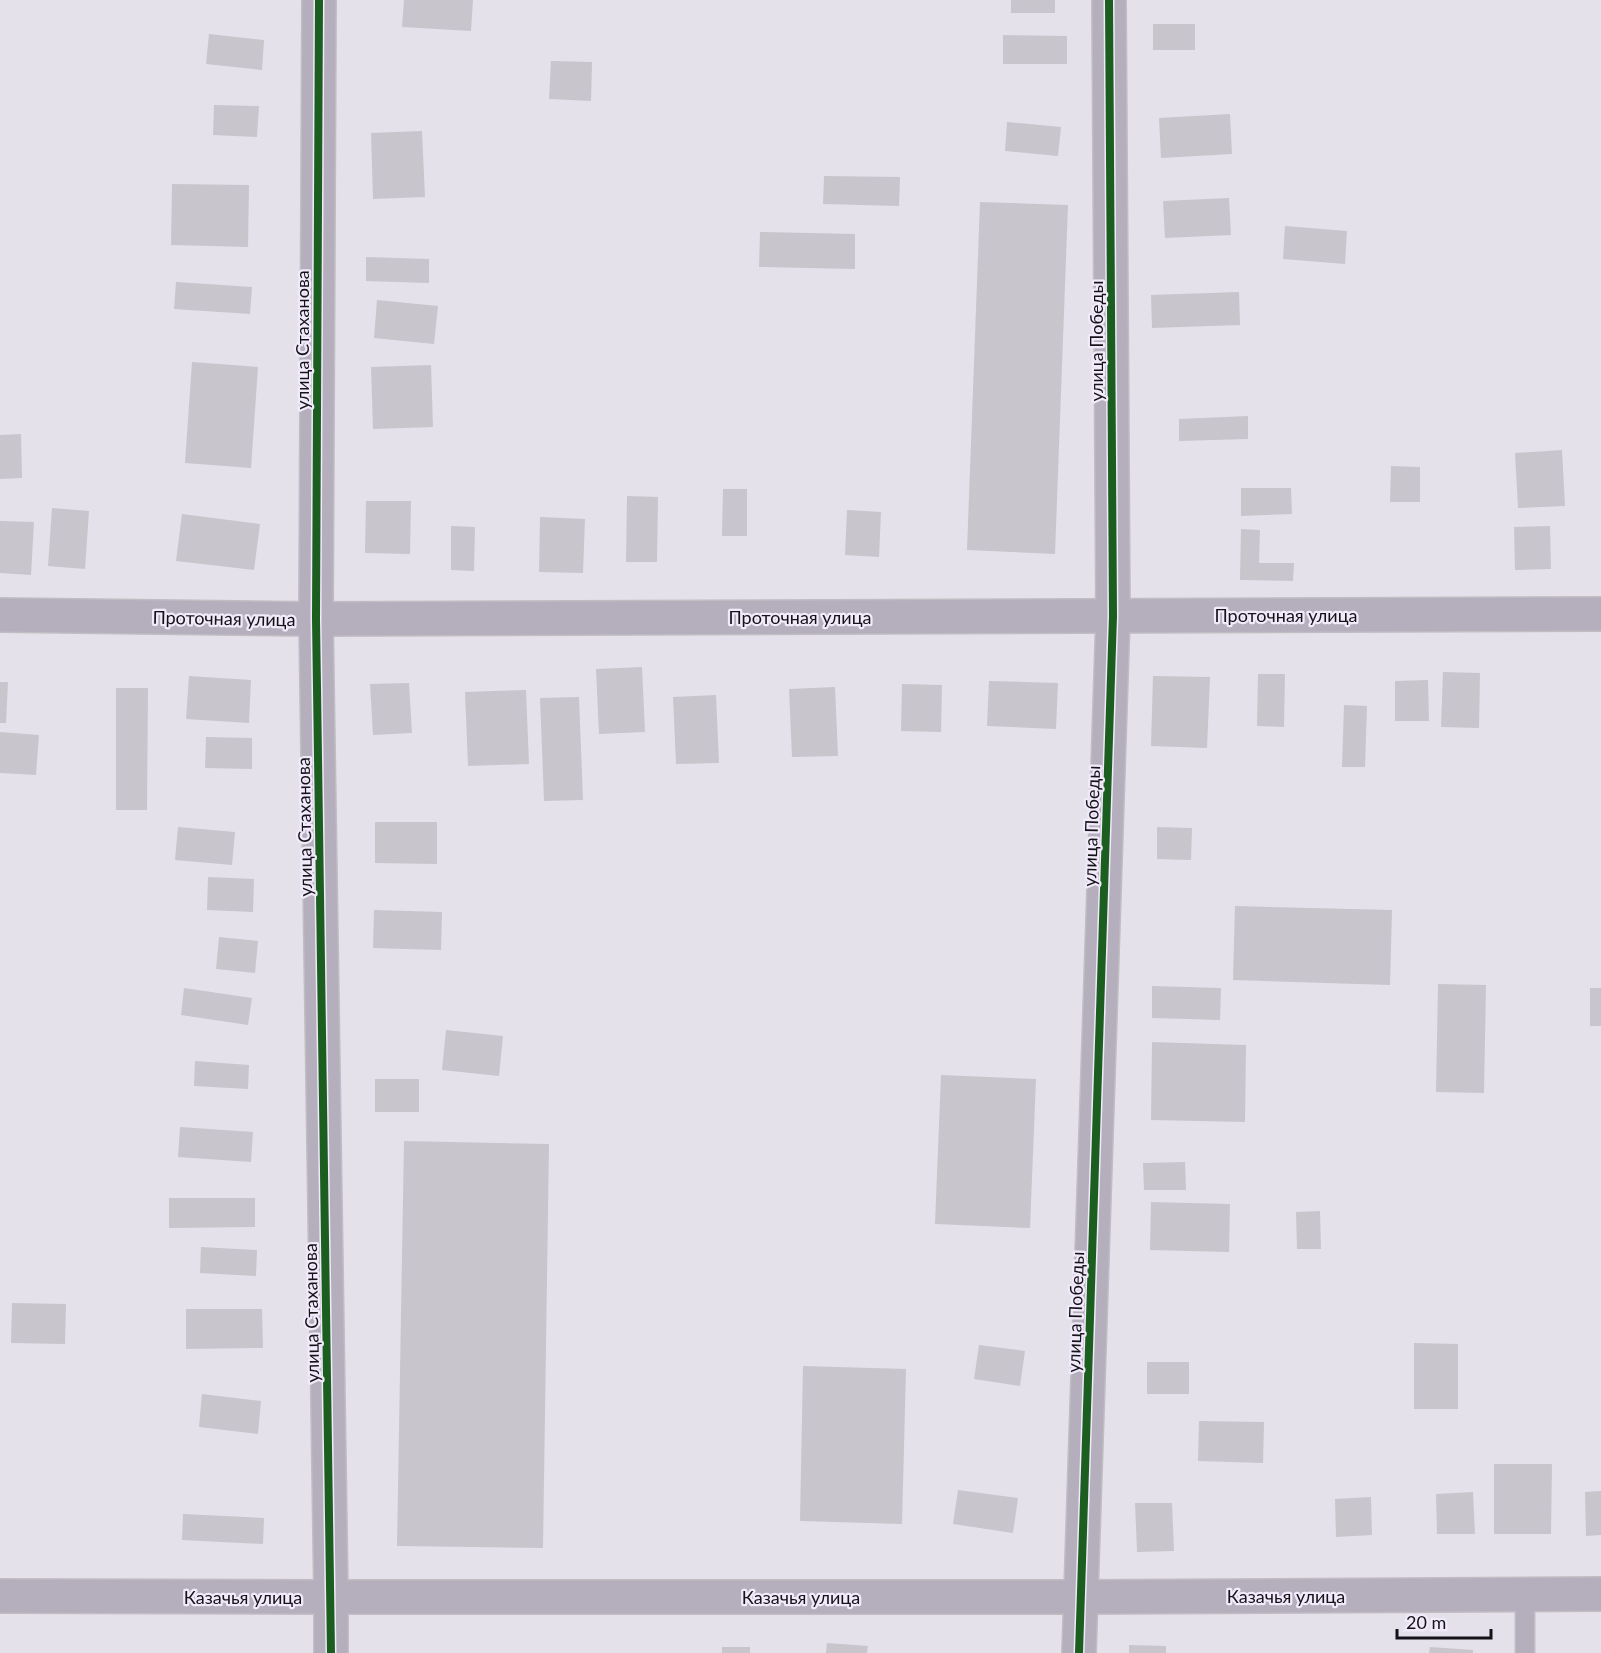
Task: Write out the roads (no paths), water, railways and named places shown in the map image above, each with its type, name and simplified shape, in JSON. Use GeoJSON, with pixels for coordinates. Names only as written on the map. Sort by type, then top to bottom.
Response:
{"type":"FeatureCollection","features":[{"type":"Feature","properties":{"kind":"street","name":"улица Стаханова"},"geometry":{"type":"LineString","coordinates":[[319,0],[316,619],[331,1653]]}},
{"type":"Feature","properties":{"kind":"street","name":"улица Победы"},"geometry":{"type":"LineString","coordinates":[[1079,1653],[1113,616],[1109,0]]}},
{"type":"Feature","properties":{"kind":"street","name":"Проточная улица"},"geometry":{"type":"LineString","coordinates":[[0,615],[316,619],[1601,614]]}},
{"type":"Feature","properties":{"kind":"street","name":"Казачья улица"},"geometry":{"type":"LineString","coordinates":[[0,1596],[1081,1597],[1601,1594]]}},
{"type":"Feature","properties":{"kind":"lane"},"geometry":{"type":"LineString","coordinates":[[1525,1595],[1525,1653]]}}]}
